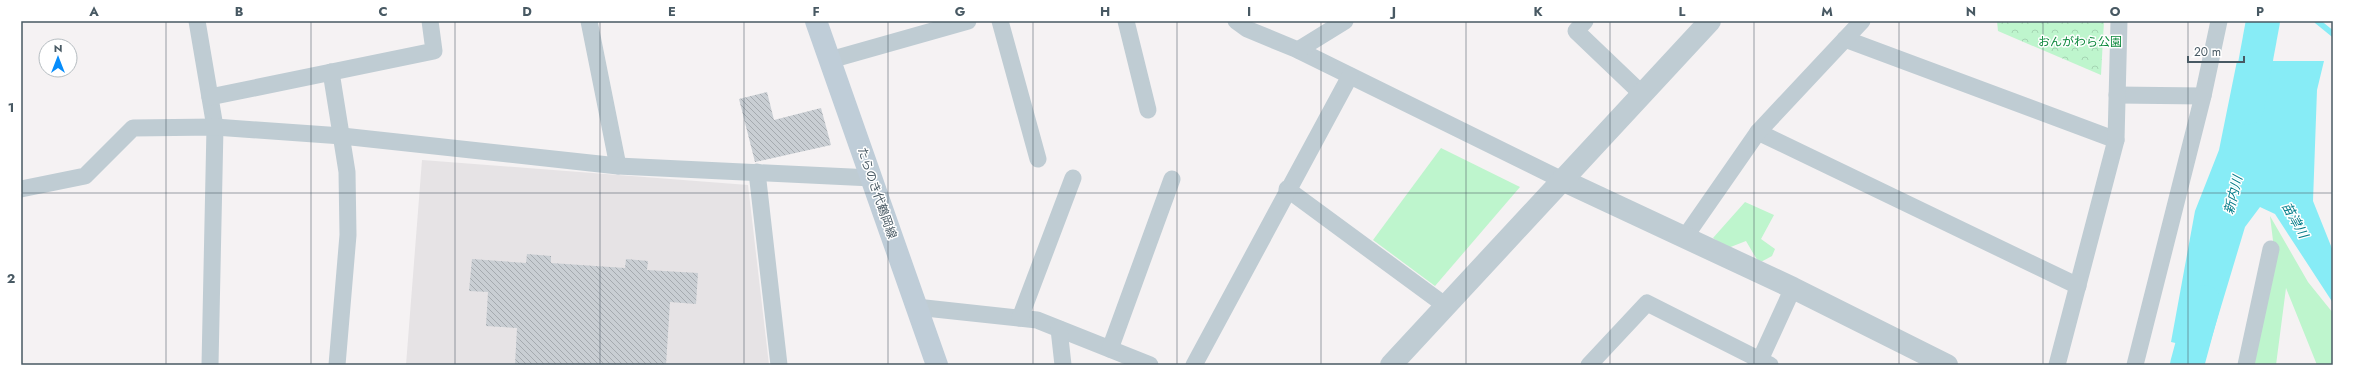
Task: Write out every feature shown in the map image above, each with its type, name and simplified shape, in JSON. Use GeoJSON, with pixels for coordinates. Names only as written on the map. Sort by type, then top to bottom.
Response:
{"type":"FeatureCollection","features":[{"type":"Feature","properties":{"kind":"main road","name":"たらのき代鶴岡線"},"geometry":{"type":"LineString","coordinates":[[816,21],[937,365]]}},
{"type":"Feature","properties":{"kind":"street"},"geometry":{"type":"LineString","coordinates":[[197,21],[215,127],[210,365]]}},
{"type":"Feature","properties":{"kind":"street"},"geometry":{"type":"LineString","coordinates":[[210,96],[434,51],[430,21]]}},
{"type":"Feature","properties":{"kind":"street"},"geometry":{"type":"LineString","coordinates":[[589,21],[618,166]]}},
{"type":"Feature","properties":{"kind":"street"},"geometry":{"type":"LineString","coordinates":[[830,60],[968,21]]}},
{"type":"Feature","properties":{"kind":"street"},"geometry":{"type":"LineString","coordinates":[[1000,21],[1038,159]]}},
{"type":"Feature","properties":{"kind":"street"},"geometry":{"type":"LineString","coordinates":[[1126,21],[1148,110]]}},
{"type":"Feature","properties":{"kind":"street"},"geometry":{"type":"LineString","coordinates":[[1236,21],[1247,29],[1298,50],[1562,180],[1793,288],[1947,365]]}},
{"type":"Feature","properties":{"kind":"street"},"geometry":{"type":"LineString","coordinates":[[1298,50],[1345,21]]}},
{"type":"Feature","properties":{"kind":"street"},"geometry":{"type":"LineString","coordinates":[[1585,21],[1576,31],[1643,95]]}},
{"type":"Feature","properties":{"kind":"street"},"geometry":{"type":"LineString","coordinates":[[1391,365],[1710,21]]}},
{"type":"Feature","properties":{"kind":"street"},"geometry":{"type":"LineString","coordinates":[[1685,237],[1758,132],[1862,21]]}},
{"type":"Feature","properties":{"kind":"street"},"geometry":{"type":"LineString","coordinates":[[2057,365],[2116,140],[2120,21]]}},
{"type":"Feature","properties":{"kind":"street"},"geometry":{"type":"LineString","coordinates":[[2135,365],[2203,96],[2218,21]]}},
{"type":"Feature","properties":{"kind":"street"},"geometry":{"type":"LineString","coordinates":[[1845,39],[2116,140]]}},
{"type":"Feature","properties":{"kind":"street"},"geometry":{"type":"LineString","coordinates":[[331,72],[347,172],[348,235],[337,365]]}},
{"type":"Feature","properties":{"kind":"street"},"geometry":{"type":"LineString","coordinates":[[1194,365],[1287,189],[1350,76]]}},
{"type":"Feature","properties":{"kind":"street"},"geometry":{"type":"LineString","coordinates":[[2117,95],[2203,96]]}},
{"type":"Feature","properties":{"kind":"street"},"geometry":{"type":"LineString","coordinates":[[21,189],[85,176],[133,128],[215,127],[342,136],[618,166],[872,178]]}},
{"type":"Feature","properties":{"kind":"street"},"geometry":{"type":"LineString","coordinates":[[1758,132],[2078,286]]}},
{"type":"Feature","properties":{"kind":"street"},"geometry":{"type":"LineString","coordinates":[[757,172],[779,365]]}},
{"type":"Feature","properties":{"kind":"street"},"geometry":{"type":"LineString","coordinates":[[1020,318],[1073,178]]}},
{"type":"Feature","properties":{"kind":"street"},"geometry":{"type":"LineString","coordinates":[[1110,349],[1172,179]]}},
{"type":"Feature","properties":{"kind":"street"},"geometry":{"type":"LineString","coordinates":[[1287,189],[1446,306]]}},
{"type":"Feature","properties":{"kind":"street"},"geometry":{"type":"LineString","coordinates":[[2246,365],[2271,249]]}},
{"type":"Feature","properties":{"kind":"street"},"geometry":{"type":"LineString","coordinates":[[1589,365],[1647,303],[1762,363],[1793,288]]}},
{"type":"Feature","properties":{"kind":"street"},"geometry":{"type":"LineString","coordinates":[[916,307],[1037,320],[1150,365]]}},
{"type":"Feature","properties":{"kind":"street"},"geometry":{"type":"LineString","coordinates":[[1058,329],[1063,365]]}},
{"type":"Feature","properties":{"kind":"shaded area"},"geometry":{"type":"Polygon","coordinates":[[[422,160],[748,185],[769,365],[406,365],[422,160]]]}},
{"type":"Feature","properties":{"kind":"green space","name":"おんがわら公園"},"geometry":{"type":"Polygon","coordinates":[[[1997,21],[2104,21],[2101,75],[1998,31],[1997,21]]]}},
{"type":"Feature","properties":{"kind":"green space"},"geometry":{"type":"Polygon","coordinates":[[[1441,148],[1520,187],[1435,286],[1373,240],[1441,148]]]}},
{"type":"Feature","properties":{"kind":"green space"},"geometry":{"type":"Polygon","coordinates":[[[1745,202],[1774,215],[1761,239],[1775,249],[1772,256],[1759,263],[1746,241],[1728,248],[1713,238],[1745,202]]]}},
{"type":"Feature","properties":{"kind":"green space"},"geometry":{"type":"Polygon","coordinates":[[[2270,216],[2308,282],[2333,313],[2333,365],[2317,365],[2286,288],[2276,365],[2252,365],[2275,257],[2270,216]]]}},
{"type":"Feature","properties":{"kind":"water","name":"苗津川"},"geometry":{"type":"Polygon","coordinates":[[[2237,61],[2324,61],[2317,90],[2313,201],[2333,251],[2333,303],[2275,214],[2260,207],[2245,227],[2208,350],[2171,342],[2195,211],[2219,150],[2237,61]]]}},
{"type":"Feature","properties":{"kind":"building"},"geometry":{"type":"Polygon","coordinates":[[[767,92],[774,120],[821,108],[831,145],[755,162],[739,99],[767,92]]]}},
{"type":"Feature","properties":{"kind":"building"},"geometry":{"type":"Polygon","coordinates":[[[527,254],[551,256],[551,263],[625,268],[626,259],[648,261],[647,270],[698,273],[696,304],[670,302],[666,365],[515,365],[517,328],[486,326],[488,292],[469,291],[472,259],[526,263],[527,254]]]}},
{"type":"Feature","properties":{"kind":"waterway","name":"新内川"},"geometry":{"type":"LineString","coordinates":[[2247,108],[2263,21]]}},
{"type":"Feature","properties":{"kind":"waterway"},"geometry":{"type":"LineString","coordinates":[[2317,21],[2333,34]]}},
{"type":"Feature","properties":{"kind":"waterway","name":"新内川"},"geometry":{"type":"LineString","coordinates":[[2187,365],[2204,302]]}}]}
